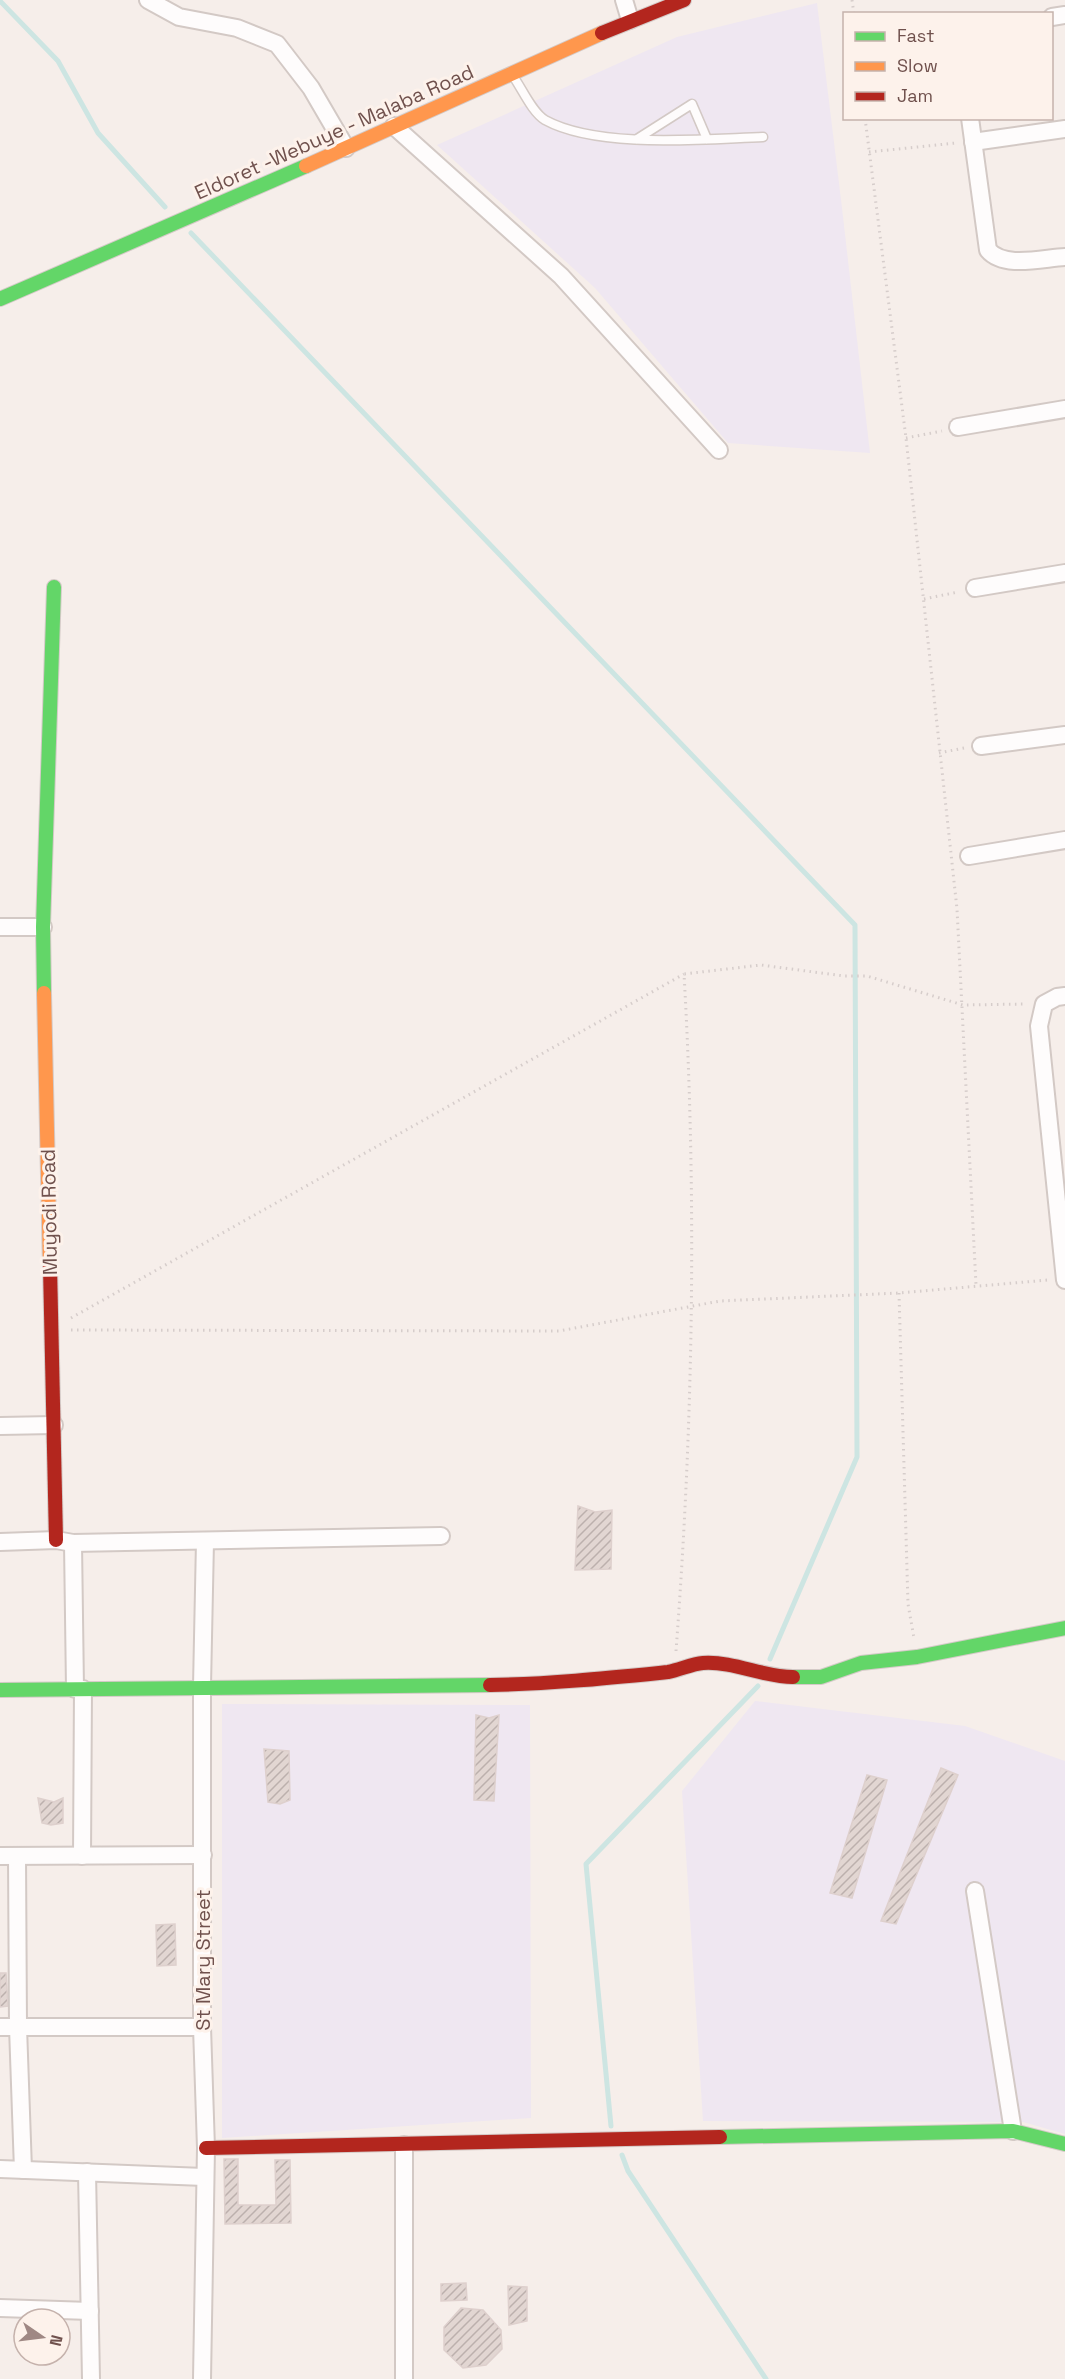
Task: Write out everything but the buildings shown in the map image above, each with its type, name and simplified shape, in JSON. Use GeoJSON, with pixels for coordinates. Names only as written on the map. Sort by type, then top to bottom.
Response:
{"type":"FeatureCollection","features":[{"type":"Feature","properties":{"kind":"main road","name":"Eldoret -Webuye - Malaba Road"},"geometry":{"type":"LineString","coordinates":[[0,299],[346,148],[630,20],[678,1]]}},
{"type":"Feature","properties":{"kind":"main road","name":"Muyodi Road"},"geometry":{"type":"LineString","coordinates":[[54,587],[43,927],[56,1540]]}},
{"type":"Feature","properties":{"kind":"main road"},"geometry":{"type":"LineString","coordinates":[[0,1690],[202,1686],[553,1684],[674,1671],[702,1663],[733,1665],[781,1677],[821,1677],[861,1663],[917,1657],[1065,1628]]}},
{"type":"Feature","properties":{"kind":"main road"},"geometry":{"type":"LineString","coordinates":[[206,2148],[1012,2131],[1065,2144]]}},
{"type":"Feature","properties":{"kind":"street"},"geometry":{"type":"LineString","coordinates":[[148,0],[179,17],[237,28],[277,45],[311,88],[346,148]]}},
{"type":"Feature","properties":{"kind":"street"},"geometry":{"type":"LineString","coordinates":[[624,0],[630,20]]}},
{"type":"Feature","properties":{"kind":"street"},"geometry":{"type":"LineString","coordinates":[[970,120],[986,244],[993,256],[1009,261],[1065,257]]}},
{"type":"Feature","properties":{"kind":"street"},"geometry":{"type":"LineString","coordinates":[[394,126],[561,276],[720,450]]}},
{"type":"Feature","properties":{"kind":"street"},"geometry":{"type":"LineString","coordinates":[[972,142],[1065,129]]}},
{"type":"Feature","properties":{"kind":"street"},"geometry":{"type":"LineString","coordinates":[[958,427],[1065,409]]}},
{"type":"Feature","properties":{"kind":"street"},"geometry":{"type":"LineString","coordinates":[[975,588],[1065,573]]}},
{"type":"Feature","properties":{"kind":"street"},"geometry":{"type":"LineString","coordinates":[[981,746],[1065,735]]}},
{"type":"Feature","properties":{"kind":"street"},"geometry":{"type":"LineString","coordinates":[[969,856],[1065,840]]}},
{"type":"Feature","properties":{"kind":"street"},"geometry":{"type":"LineString","coordinates":[[0,927],[43,927]]}},
{"type":"Feature","properties":{"kind":"street"},"geometry":{"type":"LineString","coordinates":[[1065,996],[1057,997],[1044,1004],[1039,1026],[1065,1276]]}},
{"type":"Feature","properties":{"kind":"street"},"geometry":{"type":"LineString","coordinates":[[0,1426],[54,1425]]}},
{"type":"Feature","properties":{"kind":"street"},"geometry":{"type":"LineString","coordinates":[[0,1542],[56,1540],[73,1543],[441,1536]]}},
{"type":"Feature","properties":{"kind":"street","name":"St Mary Street"},"geometry":{"type":"LineString","coordinates":[[202,2379],[206,2148],[202,2027],[202,1686],[205,1541]]}},
{"type":"Feature","properties":{"kind":"street"},"geometry":{"type":"LineString","coordinates":[[73,1543],[79,1689],[82,1856]]}},
{"type":"Feature","properties":{"kind":"street"},"geometry":{"type":"LineString","coordinates":[[23,2170],[9,1856],[203,1855]]}},
{"type":"Feature","properties":{"kind":"street"},"geometry":{"type":"LineString","coordinates":[[975,1891],[1012,2131]]}},
{"type":"Feature","properties":{"kind":"street"},"geometry":{"type":"LineString","coordinates":[[0,2027],[202,2027]]}},
{"type":"Feature","properties":{"kind":"street"},"geometry":{"type":"LineString","coordinates":[[404,2145],[404,2379]]}},
{"type":"Feature","properties":{"kind":"street"},"geometry":{"type":"LineString","coordinates":[[0,2169],[204,2177]]}},
{"type":"Feature","properties":{"kind":"street"},"geometry":{"type":"LineString","coordinates":[[87,2172],[91,2379]]}},
{"type":"Feature","properties":{"kind":"street"},"geometry":{"type":"LineString","coordinates":[[0,2308],[90,2311]]}},
{"type":"Feature","properties":{"kind":"lane"},"geometry":{"type":"LineString","coordinates":[[512,74],[543,119],[572,131],[653,141],[763,137]]}},
{"type":"Feature","properties":{"kind":"lane"},"geometry":{"type":"LineString","coordinates":[[637,139],[692,104],[707,139]]}},
{"type":"Feature","properties":{"kind":"path"},"geometry":{"type":"LineString","coordinates":[[865,120],[906,438],[957,909],[976,1285]]}},
{"type":"Feature","properties":{"kind":"path"},"geometry":{"type":"LineString","coordinates":[[868,152],[972,142]]}},
{"type":"Feature","properties":{"kind":"path"},"geometry":{"type":"LineString","coordinates":[[906,438],[958,427]]}},
{"type":"Feature","properties":{"kind":"path"},"geometry":{"type":"LineString","coordinates":[[924,599],[975,588]]}},
{"type":"Feature","properties":{"kind":"path"},"geometry":{"type":"LineString","coordinates":[[939,753],[981,746]]}},
{"type":"Feature","properties":{"kind":"path"},"geometry":{"type":"LineString","coordinates":[[51,1329],[684,974],[761,965],[844,976],[867,976],[963,1005],[1044,1004]]}},
{"type":"Feature","properties":{"kind":"path"},"geometry":{"type":"LineString","coordinates":[[674,1671],[690,1443],[693,1306],[690,1077],[684,974]]}},
{"type":"Feature","properties":{"kind":"path"},"geometry":{"type":"LineString","coordinates":[[51,1329],[559,1331],[720,1301],[899,1293],[1065,1276]]}},
{"type":"Feature","properties":{"kind":"path"},"geometry":{"type":"LineString","coordinates":[[899,1293],[908,1604],[917,1657]]}},
{"type":"Feature","properties":{"kind":"shaded area"},"geometry":{"type":"Polygon","coordinates":[[[817,3],[870,453],[728,443],[595,288],[437,145],[677,37],[817,3]]]}},
{"type":"Feature","properties":{"kind":"shaded area"},"geometry":{"type":"Polygon","coordinates":[[[755,1701],[965,1726],[1065,1761],[1065,2134],[1023,2122],[703,2121],[682,1791],[755,1701]]]}},
{"type":"Feature","properties":{"kind":"shaded area"},"geometry":{"type":"Polygon","coordinates":[[[222,1704],[530,1705],[531,2118],[222,2138],[222,1704]]]}},
{"type":"Feature","properties":{"kind":"waterway"},"geometry":{"type":"LineString","coordinates":[[0,1],[58,61],[98,133],[165,207]]}},
{"type":"Feature","properties":{"kind":"waterway"},"geometry":{"type":"LineString","coordinates":[[191,233],[855,925],[857,1457],[770,1659]]}},
{"type":"Feature","properties":{"kind":"waterway"},"geometry":{"type":"LineString","coordinates":[[611,2126],[586,1864],[758,1686]]}},
{"type":"Feature","properties":{"kind":"waterway"},"geometry":{"type":"LineString","coordinates":[[622,2155],[628,2171],[766,2379]]}},
{"type":"Feature","properties":{"kind":"traffic: fast"},"geometry":{"type":"LineString","coordinates":[[0,299],[306,166]]}},
{"type":"Feature","properties":{"kind":"traffic: fast"},"geometry":{"type":"LineString","coordinates":[[44,993],[43,927],[54,587]]}},
{"type":"Feature","properties":{"kind":"traffic: fast"},"geometry":{"type":"LineString","coordinates":[[793,1677],[821,1677],[861,1663],[917,1657],[1065,1628]]}},
{"type":"Feature","properties":{"kind":"traffic: fast"},"geometry":{"type":"LineString","coordinates":[[0,1690],[490,1685]]}},
{"type":"Feature","properties":{"kind":"traffic: fast"},"geometry":{"type":"LineString","coordinates":[[720,2137],[1013,2131],[1065,2144]]}},
{"type":"Feature","properties":{"kind":"traffic: slow"},"geometry":{"type":"LineString","coordinates":[[306,166],[602,33]]}},
{"type":"Feature","properties":{"kind":"traffic: slow"},"geometry":{"type":"LineString","coordinates":[[44,993],[50,1267]]}},
{"type":"Feature","properties":{"kind":"traffic: jam"},"geometry":{"type":"LineString","coordinates":[[602,33],[684,0]]}},
{"type":"Feature","properties":{"kind":"traffic: jam"},"geometry":{"type":"LineString","coordinates":[[50,1267],[56,1540]]}},
{"type":"Feature","properties":{"kind":"traffic: jam"},"geometry":{"type":"LineString","coordinates":[[490,1685],[557,1682],[668,1672],[703,1663],[726,1664],[771,1675],[793,1677]]}},
{"type":"Feature","properties":{"kind":"traffic: jam"},"geometry":{"type":"LineString","coordinates":[[206,2148],[720,2137]]}}]}
